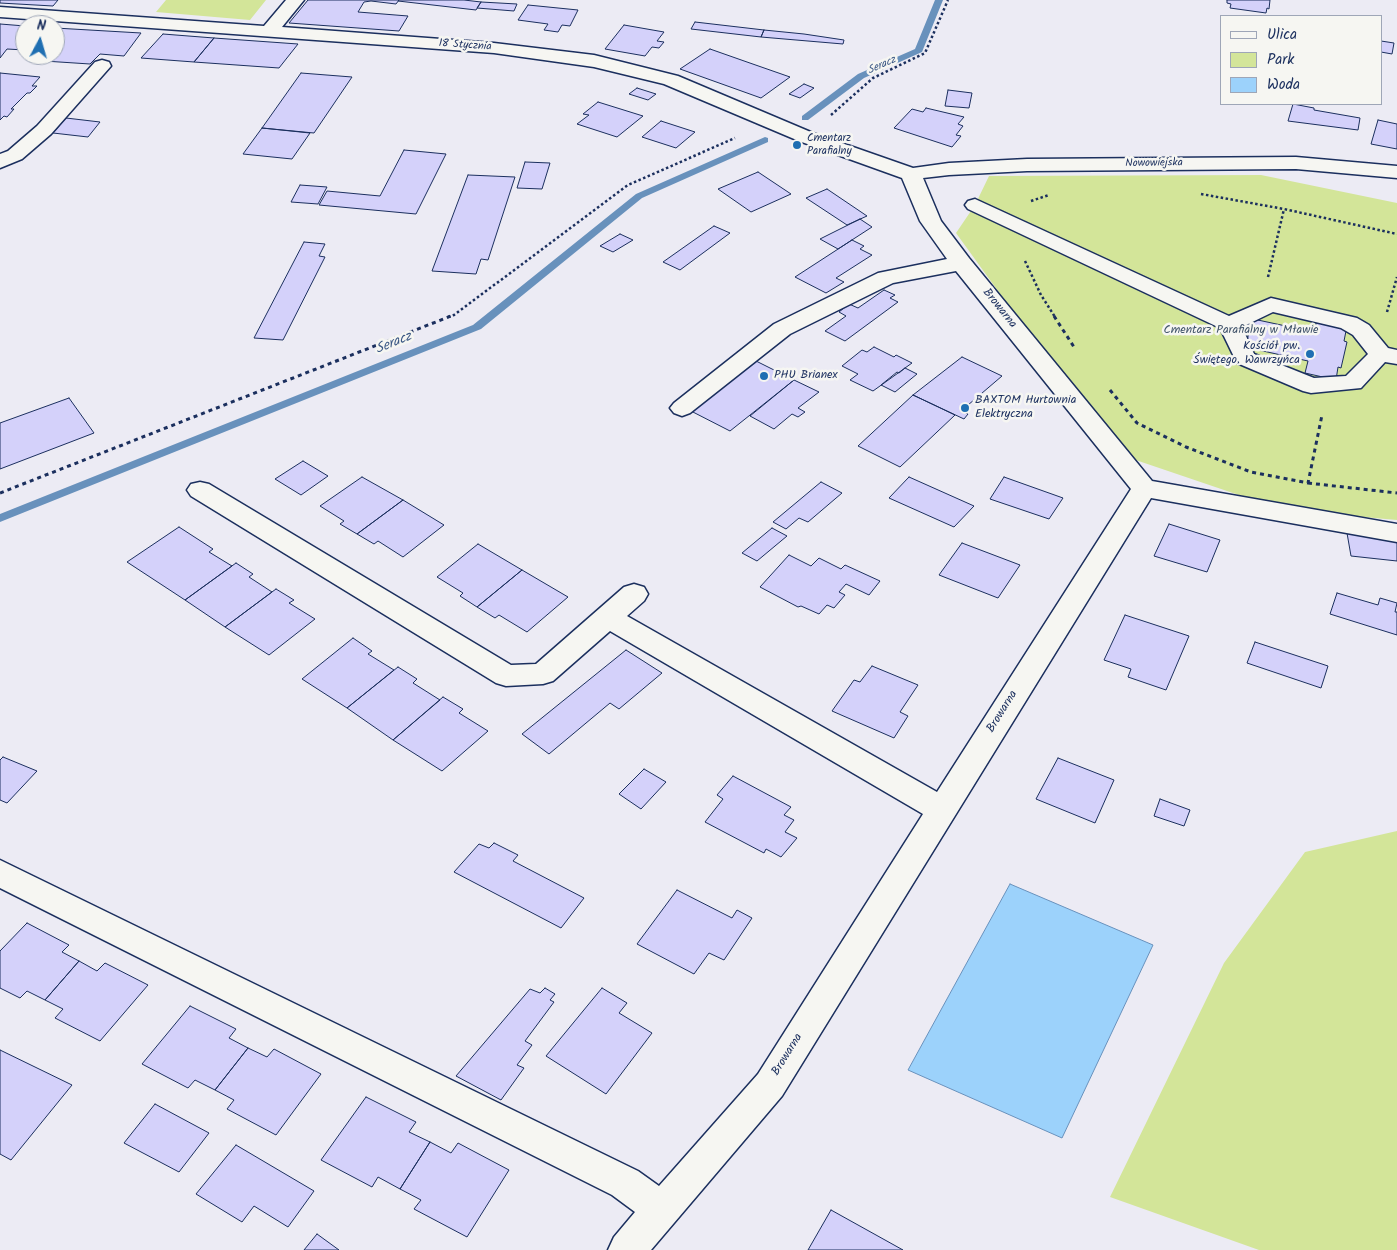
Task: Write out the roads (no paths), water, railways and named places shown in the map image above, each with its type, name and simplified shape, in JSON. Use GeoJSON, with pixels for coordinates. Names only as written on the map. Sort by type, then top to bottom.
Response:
{"type":"FeatureCollection","features":[{"type":"Feature","properties":{"kind":"street"},"geometry":{"type":"LineString","coordinates":[[268,32],[295,0]]}},
{"type":"Feature","properties":{"kind":"street"},"geometry":{"type":"LineString","coordinates":[[124,21],[137,7]]}},
{"type":"Feature","properties":{"kind":"street","name":"18 Stycznia"},"geometry":{"type":"LineString","coordinates":[[0,12],[494,48],[594,61],[671,80],[806,137],[911,174]]}},
{"type":"Feature","properties":{"kind":"street"},"geometry":{"type":"LineString","coordinates":[[0,162],[14,155],[44,130],[102,66]]}},
{"type":"Feature","properties":{"kind":"street","name":"Nowowiejska"},"geometry":{"type":"LineString","coordinates":[[911,174],[949,169],[1028,165],[1286,163],[1397,172]]}},
{"type":"Feature","properties":{"kind":"street","name":"Browarna"},"geometry":{"type":"LineString","coordinates":[[627,1250],[770,1085],[1144,488],[961,262],[931,221],[911,174]]}},
{"type":"Feature","properties":{"kind":"street"},"geometry":{"type":"LineString","coordinates":[[975,205],[1229,324],[1244,358],[1311,386],[1353,383],[1388,355],[1361,330],[1349,323],[1271,305],[1229,324]]}},
{"type":"Feature","properties":{"kind":"street"},"geometry":{"type":"LineString","coordinates":[[682,408],[782,329],[886,278],[961,262]]}},
{"type":"Feature","properties":{"kind":"street"},"geometry":{"type":"LineString","coordinates":[[1144,488],[1397,533]]}},
{"type":"Feature","properties":{"kind":"street"},"geometry":{"type":"LineString","coordinates":[[200,490],[506,676],[543,674],[634,594]]}},
{"type":"Feature","properties":{"kind":"street"},"geometry":{"type":"LineString","coordinates":[[607,617],[942,810]]}},
{"type":"Feature","properties":{"kind":"street"},"geometry":{"type":"LineString","coordinates":[[0,873],[624,1183],[662,1210]]}},
{"type":"Feature","properties":{"kind":"water"},"geometry":{"type":"Polygon","coordinates":[[[1010,884],[1153,945],[1062,1138],[908,1070],[1010,884]]]}},
{"type":"Feature","properties":{"kind":"waterway","name":"Seracz"},"geometry":{"type":"LineString","coordinates":[[805,118],[861,76],[919,50],[939,0]]}},
{"type":"Feature","properties":{"kind":"waterway","name":"Seracz"},"geometry":{"type":"LineString","coordinates":[[0,518],[477,327],[639,196],[765,140]]}},
{"type":"Feature","properties":{"kind":"place","name":"Cmentarz Parafialny"},"geometry":{"type":"Point","coordinates":[797,145]}},
{"type":"Feature","properties":{"kind":"place","name":"Kościół pw. Świętego. Wawrzyńca"},"geometry":{"type":"Point","coordinates":[1310,354]}},
{"type":"Feature","properties":{"kind":"place","name":"PHU Brianex"},"geometry":{"type":"Point","coordinates":[764,376]}},
{"type":"Feature","properties":{"kind":"place","name":"BAXTOM Hurtownia Elektryczna"},"geometry":{"type":"Point","coordinates":[965,408]}},
{"type":"Feature","properties":{"kind":"park label","name":"Cmentarz Parafialny w Mławie"},"geometry":{"type":"Point","coordinates":[1241,331]}}]}
